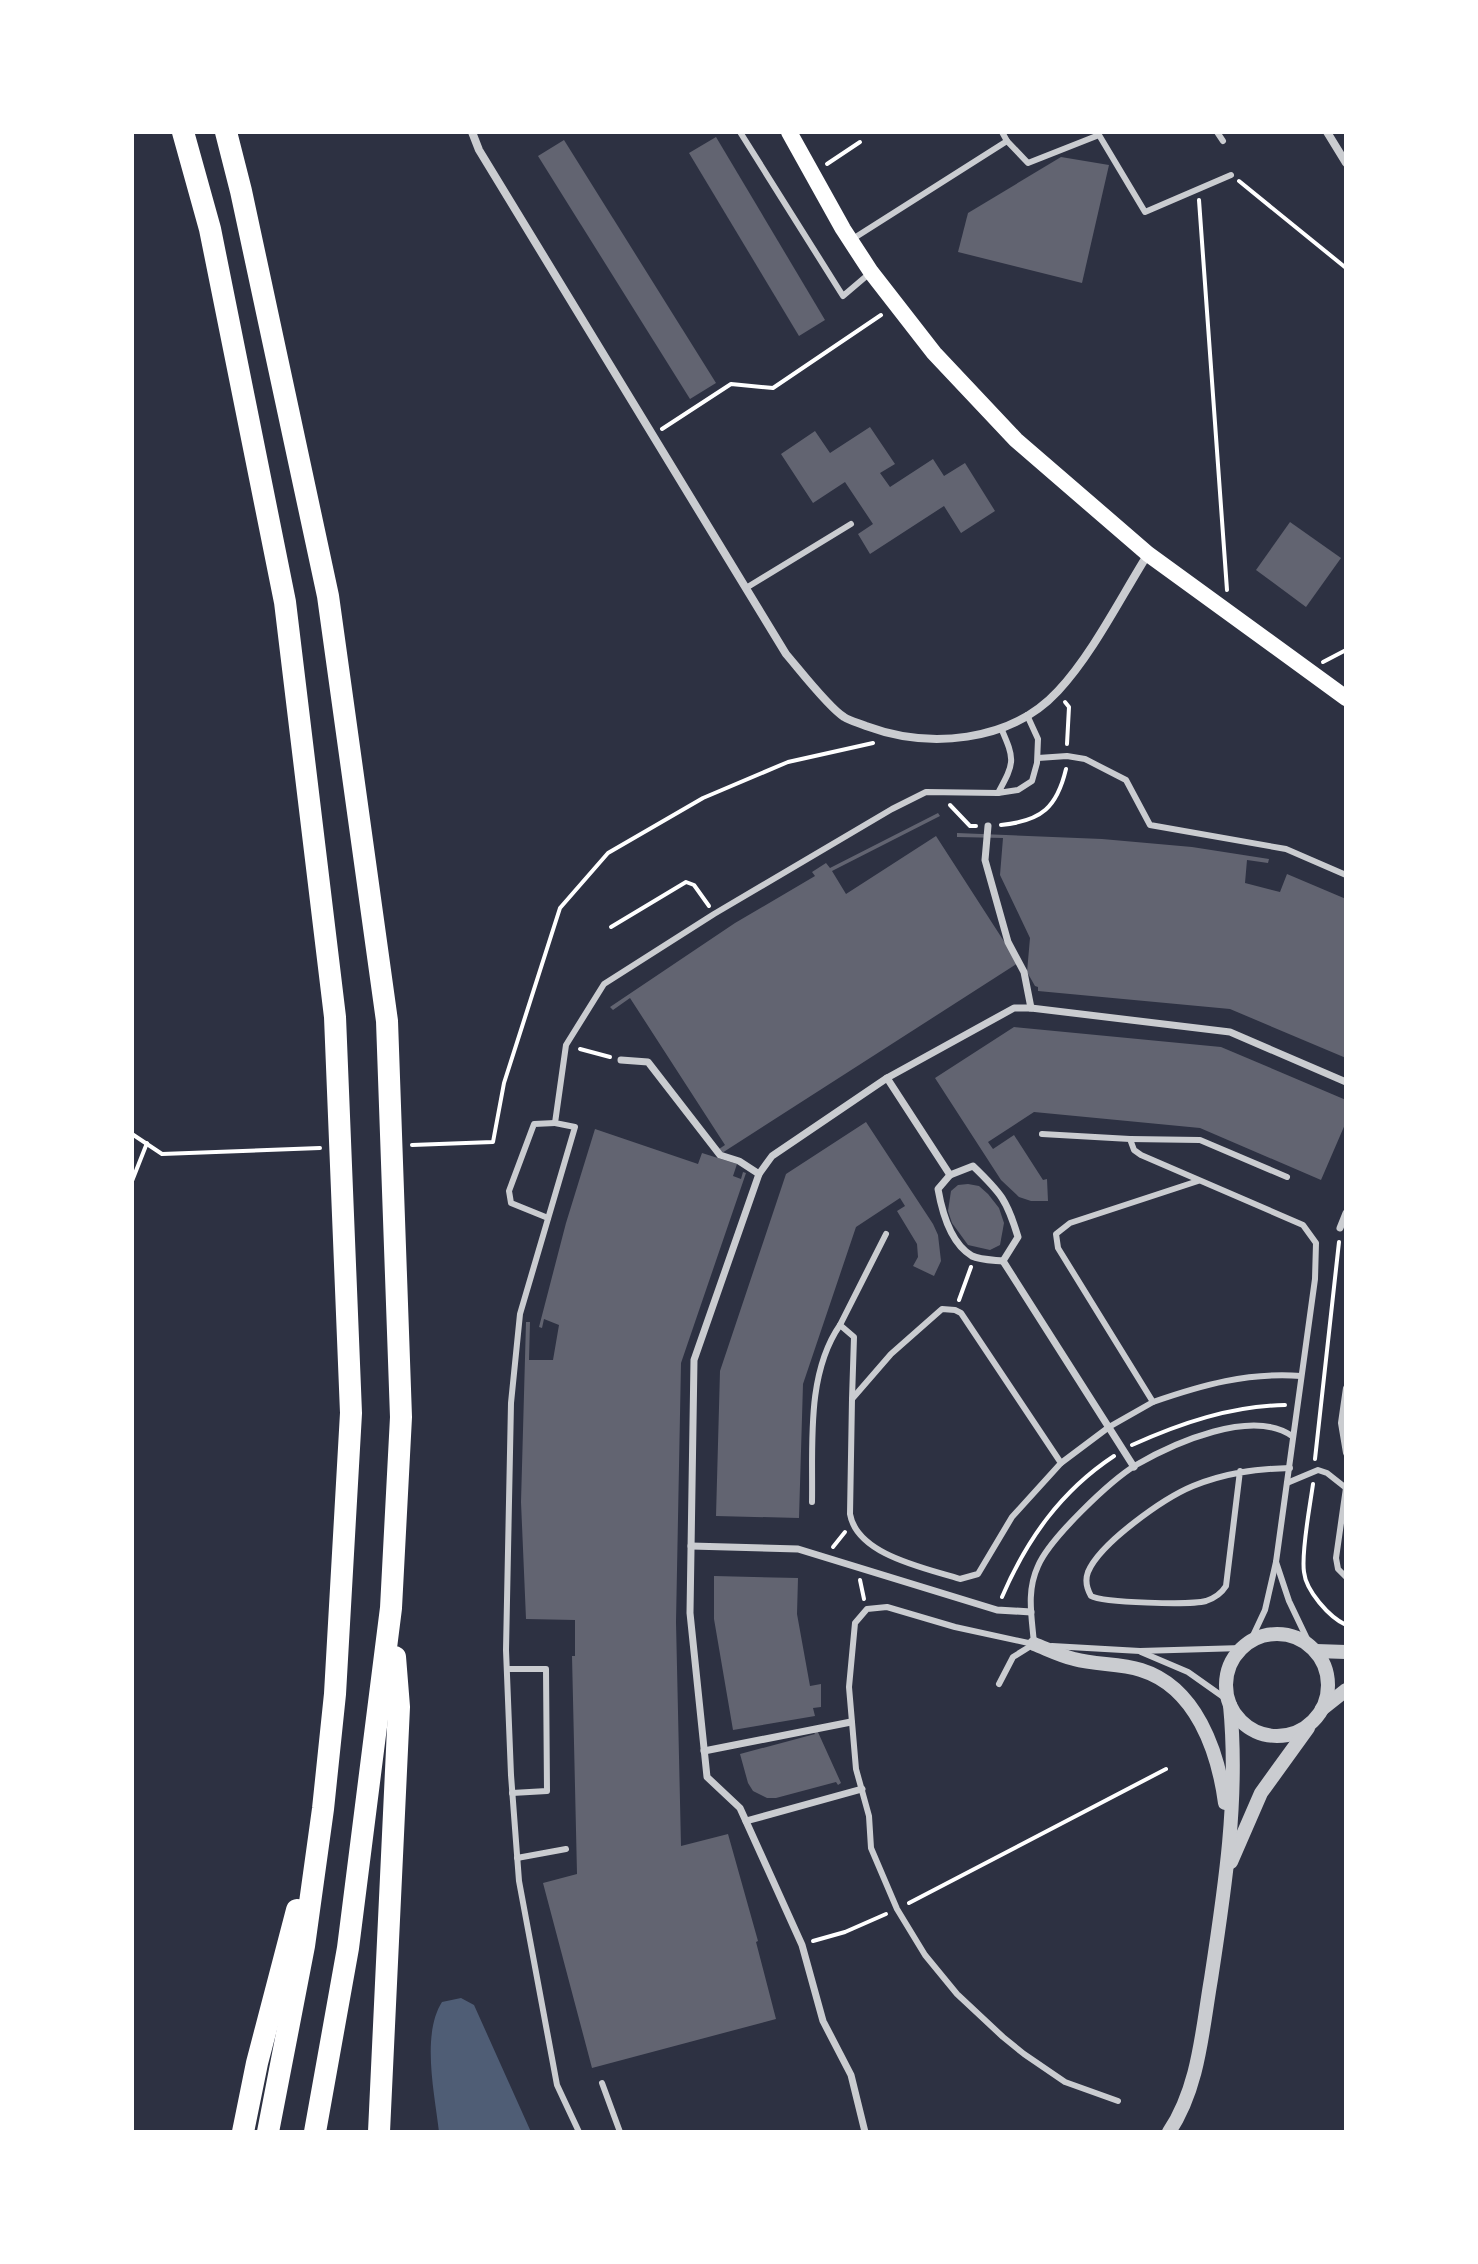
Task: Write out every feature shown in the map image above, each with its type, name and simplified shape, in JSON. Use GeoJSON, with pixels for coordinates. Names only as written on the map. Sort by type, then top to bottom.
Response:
{"type":"FeatureCollection","features":[{"type":"Feature","properties":{"kind":"highway"},"geometry":{"type":"LineString","coordinates":[[183,132],[210,229],[285,602],[335,1017],[351,1413],[335,1694],[304,1946],[268,2132]]}},
{"type":"Feature","properties":{"kind":"highway"},"geometry":{"type":"LineString","coordinates":[[226,132],[328,596],[387,1021],[401,1417],[391,1608],[348,1948],[315,2132]]}},
{"type":"Feature","properties":{"kind":"highway"},"geometry":{"type":"LineString","coordinates":[[379,2132],[399,1707],[391,1608]]}},
{"type":"Feature","properties":{"kind":"highway"},"geometry":{"type":"LineString","coordinates":[[243,2132],[257,2063],[323,1809]]}},
{"type":"Feature","properties":{"kind":"main road"},"geometry":{"type":"LineString","coordinates":[[789,132],[871,272],[934,353],[1016,440],[1148,554],[1346,698]]}},
{"type":"Feature","properties":{"kind":"street"},"geometry":{"type":"LineString","coordinates":[[472,132],[479,150],[786,654],[843,717],[893,736],[930,740],[965,737],[1001,728],[1027,715],[1057,693],[1077,668],[1148,554]]}},
{"type":"Feature","properties":{"kind":"street"},"geometry":{"type":"LineString","coordinates":[[1327,132],[1346,163]]}},
{"type":"Feature","properties":{"kind":"street"},"geometry":{"type":"LineString","coordinates":[[988,826],[985,860],[1008,942],[1024,972],[1031,1008]]}},
{"type":"Feature","properties":{"kind":"street"},"geometry":{"type":"LineString","coordinates":[[865,2132],[851,2075],[823,2021],[802,1945],[740,1808],[707,1777],[704,1751],[690,1613],[694,1360],[759,1174],[772,1156],[887,1078],[1014,1008],[1230,1032],[1346,1082]]}},
{"type":"Feature","properties":{"kind":"street"},"geometry":{"type":"LineString","coordinates":[[621,1060],[648,1062],[720,1155],[739,1161],[759,1174]]}},
{"type":"Feature","properties":{"kind":"street"},"geometry":{"type":"LineString","coordinates":[[887,1078],[950,1175]]}},
{"type":"Feature","properties":{"kind":"street"},"geometry":{"type":"LineString","coordinates":[[1003,1261],[1018,1237],[1008,1206],[994,1186],[973,1166],[950,1175],[938,1189],[953,1236],[974,1257],[1003,1261],[1134,1467]]}},
{"type":"Feature","properties":{"kind":"street"},"geometry":{"type":"LineString","coordinates":[[1340,1228],[1346,1213]]}},
{"type":"Feature","properties":{"kind":"street"},"geometry":{"type":"LineString","coordinates":[[691,1546],[798,1549],[997,1610],[1031,1612]]}},
{"type":"Feature","properties":{"kind":"street"},"geometry":{"type":"LineString","coordinates":[[1169,2132],[1183,2109],[1198,2056],[1228,1869],[1235,1760],[1227,1673],[1246,1645],[1276,1634],[1291,1636],[1313,1648],[1346,1652]]}},
{"type":"Feature","properties":{"kind":"street"},"geometry":{"type":"LineString","coordinates":[[1034,1644],[1074,1659],[1139,1669],[1160,1678],[1177,1692],[1201,1721],[1213,1749],[1223,1788],[1229,1835]]}},
{"type":"Feature","properties":{"kind":"street"},"geometry":{"type":"LineString","coordinates":[[1313,1648],[1328,1675],[1328,1693],[1322,1709]]}},
{"type":"Feature","properties":{"kind":"street"},"geometry":{"type":"LineString","coordinates":[[1228,1869],[1261,1793],[1322,1709],[1346,1690]]}},
{"type":"Feature","properties":{"kind":"street"},"geometry":{"type":"LineString","coordinates":[[1230,1703],[1238,1718],[1249,1728],[1263,1734],[1282,1736],[1310,1725]]}},
{"type":"Feature","properties":{"kind":"street"},"geometry":{"type":"LineString","coordinates":[[704,1751],[851,1722]]}},
{"type":"Feature","properties":{"kind":"street"},"geometry":{"type":"LineString","coordinates":[[746,1821],[862,1789]]}},
{"type":"Feature","properties":{"kind":"lane"},"geometry":{"type":"LineString","coordinates":[[740,132],[843,296],[871,272]]}},
{"type":"Feature","properties":{"kind":"lane"},"geometry":{"type":"LineString","coordinates":[[1002,132],[1028,163],[1099,135],[1145,212],[1231,175]]}},
{"type":"Feature","properties":{"kind":"lane"},"geometry":{"type":"LineString","coordinates":[[1217,132],[1223,141]]}},
{"type":"Feature","properties":{"kind":"lane"},"geometry":{"type":"LineString","coordinates":[[851,240],[1007,141]]}},
{"type":"Feature","properties":{"kind":"lane"},"geometry":{"type":"LineString","coordinates":[[746,588],[851,524]]}},
{"type":"Feature","properties":{"kind":"lane"},"geometry":{"type":"LineString","coordinates":[[555,1123],[566,1045],[604,984],[855,829],[926,792],[998,793],[1018,790],[1032,781],[1038,758],[1038,739],[1027,715]]}},
{"type":"Feature","properties":{"kind":"lane"},"geometry":{"type":"LineString","coordinates":[[998,793],[1012,768],[1011,752],[1001,728]]}},
{"type":"Feature","properties":{"kind":"lane"},"geometry":{"type":"LineString","coordinates":[[1038,758],[1067,756],[1085,759],[1126,780],[1150,825],[1286,849],[1346,875]]}},
{"type":"Feature","properties":{"kind":"lane"},"geometry":{"type":"LineString","coordinates":[[548,1218],[511,1203],[509,1191],[534,1124],[555,1123],[575,1127],[520,1314],[511,1403],[507,1669],[519,1881],[557,2085],[579,2132]]}},
{"type":"Feature","properties":{"kind":"lane"},"geometry":{"type":"LineString","coordinates":[[1042,1134],[1200,1140],[1287,1177]]}},
{"type":"Feature","properties":{"kind":"lane"},"geometry":{"type":"LineString","coordinates":[[1118,2101],[1065,2082],[1003,2037],[957,1994],[925,1955],[897,1909],[871,1848],[869,1816],[856,1769],[849,1687],[855,1623],[867,1609],[887,1607],[955,1627],[1034,1644],[1140,1651],[1246,1645],[1265,1610],[1276,1562],[1290,1468],[1316,1270],[1316,1243],[1303,1225],[1141,1155],[1134,1150],[1130,1139]]}},
{"type":"Feature","properties":{"kind":"lane"},"geometry":{"type":"LineString","coordinates":[[1153,1402],[1074,1277],[1055,1239],[1060,1230],[1070,1223],[1198,1181]]}},
{"type":"Feature","properties":{"kind":"lane"},"geometry":{"type":"LineString","coordinates":[[812,1502],[814,1395],[834,1334],[886,1234]]}},
{"type":"Feature","properties":{"kind":"lane"},"geometry":{"type":"LineString","coordinates":[[852,1399],[915,1330],[942,1309],[955,1310],[982,1341],[1061,1463]]}},
{"type":"Feature","properties":{"kind":"lane"},"geometry":{"type":"LineString","coordinates":[[840,1325],[854,1337],[852,1524],[861,1538],[880,1551],[949,1576],[969,1579],[985,1565],[1012,1517],[1061,1463],[1109,1427],[1153,1402],[1197,1387],[1241,1377],[1272,1374],[1301,1376]]}},
{"type":"Feature","properties":{"kind":"lane"},"geometry":{"type":"LineString","coordinates":[[1346,1388],[1341,1423],[1346,1453]]}},
{"type":"Feature","properties":{"kind":"lane"},"geometry":{"type":"LineString","coordinates":[[1034,1644],[1030,1589],[1039,1563],[1083,1511],[1134,1467],[1177,1445],[1219,1431],[1267,1426],[1281,1428],[1292,1436]]}},
{"type":"Feature","properties":{"kind":"lane"},"geometry":{"type":"LineString","coordinates":[[1240,1471],[1226,1586],[1218,1596],[1198,1602],[1105,1601],[1091,1596],[1087,1585],[1088,1572],[1096,1559],[1137,1520],[1183,1491],[1240,1471],[1290,1468]]}},
{"type":"Feature","properties":{"kind":"lane"},"geometry":{"type":"LineString","coordinates":[[1287,1483],[1314,1471],[1327,1473],[1346,1488],[1336,1558],[1338,1569],[1346,1577]]}},
{"type":"Feature","properties":{"kind":"lane"},"geometry":{"type":"LineString","coordinates":[[1276,1562],[1289,1601],[1313,1648]]}},
{"type":"Feature","properties":{"kind":"lane"},"geometry":{"type":"LineString","coordinates":[[999,1684],[1013,1657],[1034,1644]]}},
{"type":"Feature","properties":{"kind":"lane"},"geometry":{"type":"LineString","coordinates":[[1140,1651],[1188,1672],[1230,1703]]}},
{"type":"Feature","properties":{"kind":"lane"},"geometry":{"type":"LineString","coordinates":[[507,1669],[546,1669],[547,1791],[512,1793]]}},
{"type":"Feature","properties":{"kind":"lane"},"geometry":{"type":"LineString","coordinates":[[517,1858],[566,1849]]}},
{"type":"Feature","properties":{"kind":"lane"},"geometry":{"type":"LineString","coordinates":[[602,2083],[620,2132]]}},
{"type":"Feature","properties":{"kind":"path"},"geometry":{"type":"LineString","coordinates":[[811,174],[860,142]]}},
{"type":"Feature","properties":{"kind":"path"},"geometry":{"type":"LineString","coordinates":[[1231,175],[1346,268]]}},
{"type":"Feature","properties":{"kind":"path"},"geometry":{"type":"LineString","coordinates":[[1198,190],[1229,612]]}},
{"type":"Feature","properties":{"kind":"path"},"geometry":{"type":"LineString","coordinates":[[654,434],[731,384],[773,388],[897,305]]}},
{"type":"Feature","properties":{"kind":"path"},"geometry":{"type":"LineString","coordinates":[[1309,669],[1346,650]]}},
{"type":"Feature","properties":{"kind":"path"},"geometry":{"type":"LineString","coordinates":[[493,1142],[504,1083],[560,908],[608,853],[703,798],[788,762],[880,742],[893,736]]}},
{"type":"Feature","properties":{"kind":"path"},"geometry":{"type":"LineString","coordinates":[[611,927],[686,882],[694,885],[714,914]]}},
{"type":"Feature","properties":{"kind":"path"},"geometry":{"type":"LineString","coordinates":[[566,1045],[621,1060]]}},
{"type":"Feature","properties":{"kind":"path"},"geometry":{"type":"LineString","coordinates":[[132,1134],[162,1154]]}},
{"type":"Feature","properties":{"kind":"path"},"geometry":{"type":"LineString","coordinates":[[132,1181],[147,1143]]}},
{"type":"Feature","properties":{"kind":"path"},"geometry":{"type":"LineString","coordinates":[[1340,1228],[1303,1571],[1316,1597],[1331,1615],[1346,1625]]}},
{"type":"Feature","properties":{"kind":"path"},"geometry":{"type":"LineString","coordinates":[[955,1310],[974,1257]]}},
{"type":"Feature","properties":{"kind":"path"},"geometry":{"type":"LineString","coordinates":[[824,1557],[852,1524]]}},
{"type":"Feature","properties":{"kind":"path"},"geometry":{"type":"LineString","coordinates":[[858,1567],[867,1609]]}},
{"type":"Feature","properties":{"kind":"path"},"geometry":{"type":"LineString","coordinates":[[802,1945],[845,1932],[897,1909],[1166,1769]]}},
{"type":"Feature","properties":{"kind":"water"},"geometry":{"type":"Polygon","coordinates":[[[461,1998],[474,2005],[531,2132],[439,2132],[431,2066],[432,2031],[442,2002],[461,1998]]]}},
{"type":"Feature","properties":{"kind":"building"},"geometry":{"type":"Polygon","coordinates":[[[716,137],[825,320],[799,336],[689,153],[716,137]]]}},
{"type":"Feature","properties":{"kind":"building"},"geometry":{"type":"Polygon","coordinates":[[[564,140],[716,383],[690,399],[538,156],[564,140]]]}},
{"type":"Feature","properties":{"kind":"building"},"geometry":{"type":"Polygon","coordinates":[[[1061,157],[1109,165],[1082,283],[958,252],[968,213],[1061,157]]]}},
{"type":"Feature","properties":{"kind":"building"},"geometry":{"type":"Polygon","coordinates":[[[870,427],[895,464],[880,473],[890,487],[933,459],[944,476],[965,463],[995,511],[961,533],[944,506],[870,554],[858,534],[873,524],[845,482],[813,503],[781,454],[815,431],[830,453],[870,427]]]}},
{"type":"Feature","properties":{"kind":"building"},"geometry":{"type":"Polygon","coordinates":[[[1290,522],[1341,558],[1306,607],[1256,570],[1290,522]]]}},
{"type":"Feature","properties":{"kind":"building"},"geometry":{"type":"Polygon","coordinates":[[[938,813],[940,816],[832,871],[846,894],[936,836],[1018,963],[722,1153],[719,1149],[725,1145],[630,998],[613,1010],[610,1007],[735,923],[815,876],[812,872],[826,863],[830,868],[938,813]]]}},
{"type":"Feature","properties":{"kind":"building"},"geometry":{"type":"Polygon","coordinates":[[[957,833],[1102,839],[1192,847],[1269,859],[1268,863],[1247,860],[1245,883],[1280,892],[1287,874],[1346,899],[1346,1058],[1230,1009],[1038,991],[1027,972],[1030,938],[1000,875],[1003,838],[957,837],[957,833]]]}},
{"type":"Feature","properties":{"kind":"building"},"geometry":{"type":"Polygon","coordinates":[[[1014,1027],[1221,1047],[1346,1100],[1346,1122],[1321,1180],[1200,1128],[1034,1112],[988,1142],[993,1149],[1014,1135],[1043,1180],[1047,1179],[1048,1201],[1031,1201],[1019,1197],[1001,1180],[935,1078],[1014,1027]]]}},
{"type":"Feature","properties":{"kind":"building"},"geometry":{"type":"Polygon","coordinates":[[[866,1122],[933,1224],[938,1235],[941,1261],[934,1276],[913,1266],[918,1257],[917,1244],[897,1211],[905,1206],[900,1198],[856,1227],[803,1384],[799,1518],[716,1516],[720,1371],[786,1174],[866,1122]]]}},
{"type":"Feature","properties":{"kind":"building"},"geometry":{"type":"Polygon","coordinates":[[[595,1129],[698,1164],[702,1153],[737,1164],[733,1176],[741,1179],[743,1172],[746,1173],[681,1363],[676,1622],[681,1846],[728,1834],[776,2019],[592,2068],[543,1883],[577,1874],[572,1656],[575,1656],[575,1620],[526,1619],[521,1502],[526,1322],[530,1322],[529,1360],[553,1360],[559,1325],[544,1319],[542,1328],[539,1327],[595,1129]]]}},
{"type":"Feature","properties":{"kind":"building"},"geometry":{"type":"Polygon","coordinates":[[[958,1185],[979,1186],[988,1194],[999,1208],[1004,1223],[1000,1245],[990,1250],[968,1245],[952,1223],[948,1211],[951,1191],[958,1185]]]}},
{"type":"Feature","properties":{"kind":"building"},"geometry":{"type":"Polygon","coordinates":[[[714,1576],[798,1578],[797,1614],[810,1686],[821,1684],[821,1707],[813,1708],[815,1716],[733,1730],[714,1619],[714,1576]]]}},
{"type":"Feature","properties":{"kind":"building"},"geometry":{"type":"Polygon","coordinates":[[[817,1730],[841,1783],[776,1798],[767,1798],[753,1791],[740,1754],[815,1734],[813,1731],[817,1730]]]}}]}
